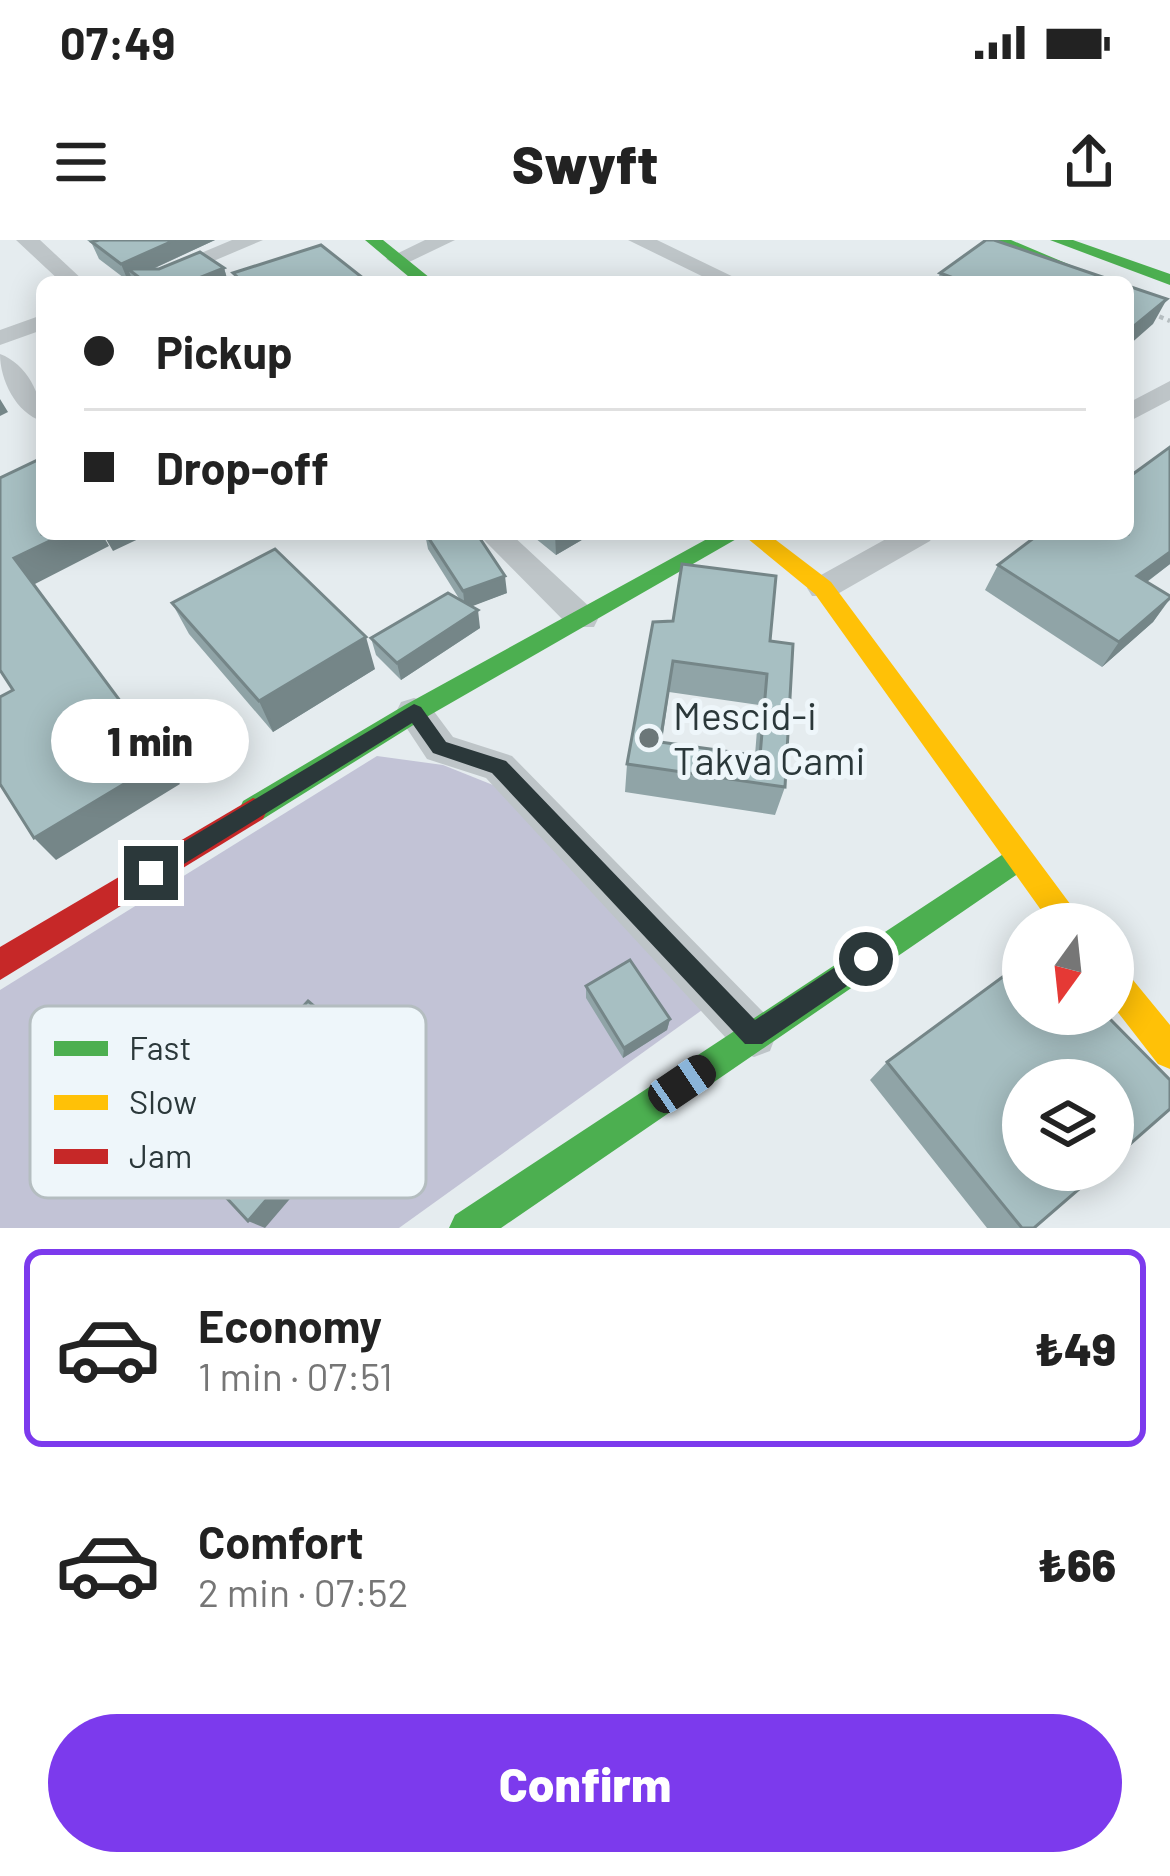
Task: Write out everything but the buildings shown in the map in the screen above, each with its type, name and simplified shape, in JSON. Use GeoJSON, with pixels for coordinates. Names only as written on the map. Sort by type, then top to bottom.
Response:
{"type":"FeatureCollection","features":[{"type":"Feature","properties":{"kind":"street"},"geometry":{"type":"LineString","coordinates":[[27,240],[67,276]]}},
{"type":"Feature","properties":{"kind":"street"},"geometry":{"type":"LineString","coordinates":[[159,276],[253,240]]}},
{"type":"Feature","properties":{"kind":"street"},"geometry":{"type":"LineString","coordinates":[[373,240],[418,276]]}},
{"type":"Feature","properties":{"kind":"street"},"geometry":{"type":"LineString","coordinates":[[397,259],[444,240]]}},
{"type":"Feature","properties":{"kind":"street"},"geometry":{"type":"LineString","coordinates":[[639,240],[720,276]]}},
{"type":"Feature","properties":{"kind":"street"},"geometry":{"type":"LineString","coordinates":[[996,240],[1090,276]]}},
{"type":"Feature","properties":{"kind":"street"},"geometry":{"type":"LineString","coordinates":[[1058,240],[1170,280]]}},
{"type":"Feature","properties":{"kind":"street"},"geometry":{"type":"LineString","coordinates":[[1134,294],[1160,309]]}},
{"type":"Feature","properties":{"kind":"street"},"geometry":{"type":"LineString","coordinates":[[0,338],[36,324]]}},
{"type":"Feature","properties":{"kind":"street"},"geometry":{"type":"LineString","coordinates":[[0,362],[36,406]]}},
{"type":"Feature","properties":{"kind":"street"},"geometry":{"type":"LineString","coordinates":[[1134,410],[1170,389]]}},
{"type":"Feature","properties":{"kind":"street"},"geometry":{"type":"LineString","coordinates":[[499,540],[582,619]]}},
{"type":"Feature","properties":{"kind":"street"},"geometry":{"type":"LineString","coordinates":[[0,965],[414,712],[723,540]]}},
{"type":"Feature","properties":{"kind":"street"},"geometry":{"type":"LineString","coordinates":[[761,540],[823,588],[1052,903]]}},
{"type":"Feature","properties":{"kind":"street"},"geometry":{"type":"LineString","coordinates":[[823,588],[908,540]]}},
{"type":"Feature","properties":{"kind":"street"},"geometry":{"type":"LineString","coordinates":[[414,712],[440,748],[499,767],[754,1035]]}},
{"type":"Feature","properties":{"kind":"street"},"geometry":{"type":"LineString","coordinates":[[468,1228],[1017,858]]}},
{"type":"Feature","properties":{"kind":"street"},"geometry":{"type":"LineString","coordinates":[[1134,1007],[1170,1052]]}},
{"type":"Feature","properties":{"kind":"path"},"geometry":{"type":"LineString","coordinates":[[1160,309],[1170,320]]}},
{"type":"Feature","properties":{"kind":"shaded area"},"geometry":{"type":"Polygon","coordinates":[[[377,756],[443,765],[508,791],[709,1005],[399,1228],[0,1228],[0,990],[377,756]]]}},
{"type":"Feature","properties":{"kind":"traffic: fast"},"geometry":{"type":"LineString","coordinates":[[373,240],[418,276]]}},
{"type":"Feature","properties":{"kind":"traffic: fast"},"geometry":{"type":"LineString","coordinates":[[996,240],[1079,272]]}},
{"type":"Feature","properties":{"kind":"traffic: fast"},"geometry":{"type":"LineString","coordinates":[[1058,240],[1170,280]]}},
{"type":"Feature","properties":{"kind":"traffic: fast"},"geometry":{"type":"LineString","coordinates":[[253,810],[414,712],[723,540]]}},
{"type":"Feature","properties":{"kind":"traffic: fast"},"geometry":{"type":"LineString","coordinates":[[468,1228],[1017,858]]}},
{"type":"Feature","properties":{"kind":"traffic: slow"},"geometry":{"type":"LineString","coordinates":[[761,540],[823,588],[1054,903]]}},
{"type":"Feature","properties":{"kind":"traffic: slow"},"geometry":{"type":"LineString","coordinates":[[1134,1007],[1170,1052]]}},
{"type":"Feature","properties":{"kind":"traffic: jam"},"geometry":{"type":"LineString","coordinates":[[0,965],[253,810]]}},
{"type":"Feature","properties":{"kind":"place","name":"Mescid-i Takva Cami"},"geometry":{"type":"Point","coordinates":[649,738]}},
{"type":"Feature","properties":{"kind":"route"},"geometry":{"type":"LineString","coordinates":[[151,873],[414,712],[440,748],[499,767],[754,1035],[866,959]]}}]}
